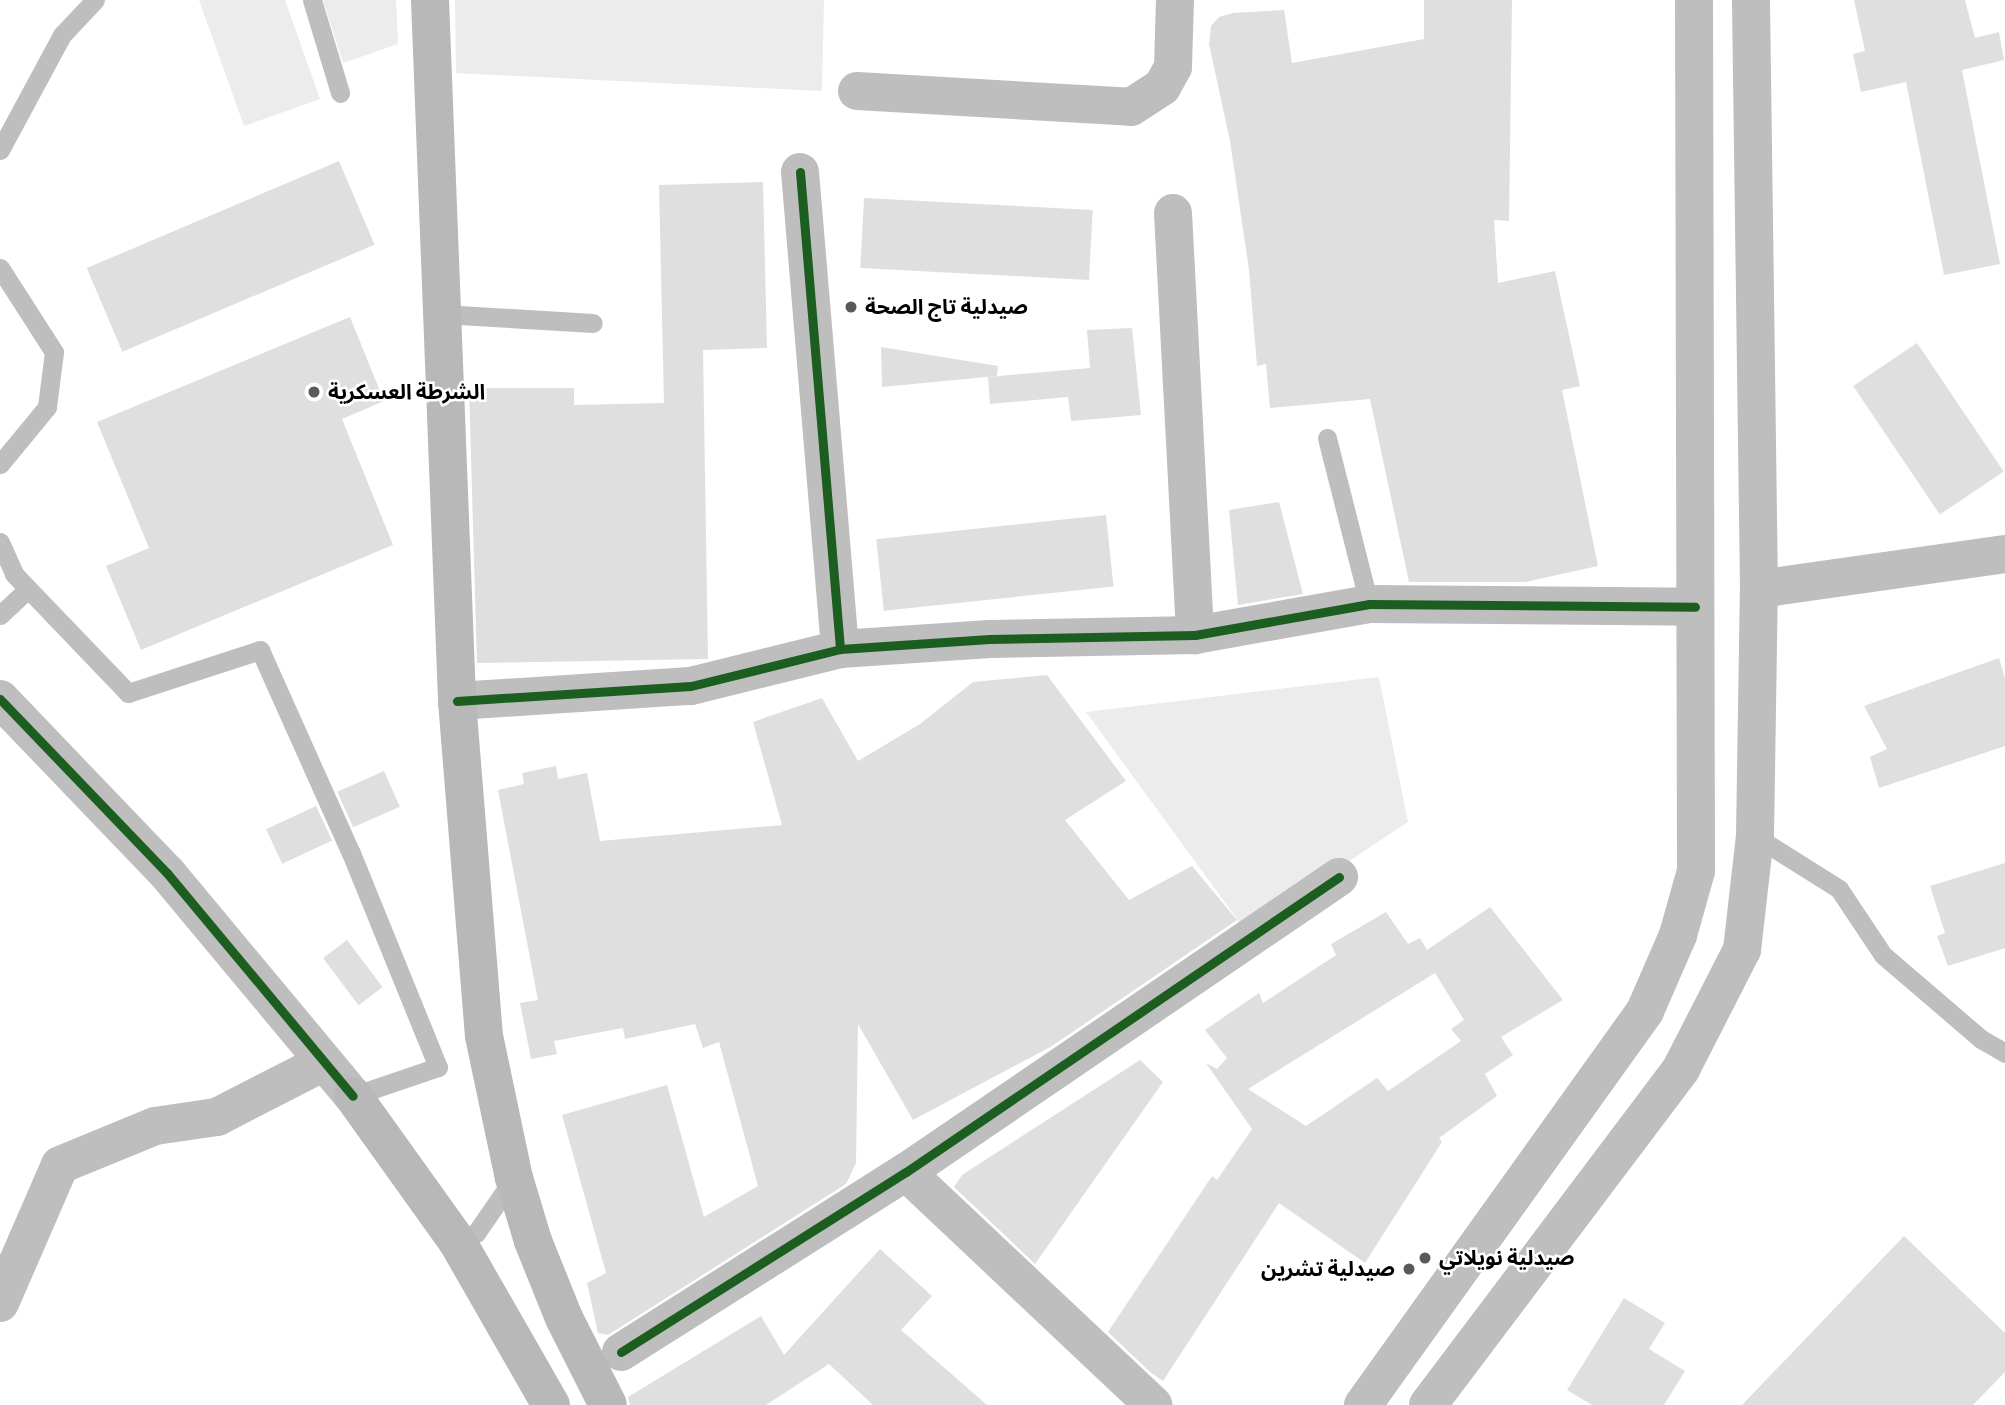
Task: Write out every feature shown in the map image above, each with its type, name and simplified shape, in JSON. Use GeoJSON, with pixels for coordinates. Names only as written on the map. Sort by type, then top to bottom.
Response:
{"type":"FeatureCollection","features":[{"type":"Feature","properties":{"kind":"main road"},"geometry":{"type":"LineString","coordinates":[[430,0],[457,701],[484,1036],[514,1178],[564,1318],[608,1405]]}},
{"type":"Feature","properties":{"kind":"main road"},"geometry":{"type":"LineString","coordinates":[[353,1096],[457,1241],[551,1405]]}},
{"type":"Feature","properties":{"kind":"street"},"geometry":{"type":"LineString","coordinates":[[857,90],[1131,107],[1153,96],[1173,67],[1175,0]]}},
{"type":"Feature","properties":{"kind":"street"},"geometry":{"type":"LineString","coordinates":[[1363,1405],[1645,1011],[1678,935],[1696,871],[1694,0]]}},
{"type":"Feature","properties":{"kind":"street"},"geometry":{"type":"LineString","coordinates":[[1428,1405],[1681,1069],[1742,950],[1755,836],[1759,589],[1753,339],[1751,0]]}},
{"type":"Feature","properties":{"kind":"street"},"geometry":{"type":"LineString","coordinates":[[800,172],[840,649]]}},
{"type":"Feature","properties":{"kind":"street"},"geometry":{"type":"LineString","coordinates":[[1173,213],[1195,635]]}},
{"type":"Feature","properties":{"kind":"street"},"geometry":{"type":"LineString","coordinates":[[1693,340],[1753,339]]}},
{"type":"Feature","properties":{"kind":"street"},"geometry":{"type":"LineString","coordinates":[[1759,589],[2005,554]]}},
{"type":"Feature","properties":{"kind":"street"},"geometry":{"type":"LineString","coordinates":[[457,701],[691,686],[840,649],[990,639],[1195,635],[1369,604],[1695,607]]}},
{"type":"Feature","properties":{"kind":"street"},"geometry":{"type":"LineString","coordinates":[[0,699],[167,873],[322,1063],[353,1096]]}},
{"type":"Feature","properties":{"kind":"street"},"geometry":{"type":"LineString","coordinates":[[621,1352],[906,1172],[1339,877]]}},
{"type":"Feature","properties":{"kind":"street"},"geometry":{"type":"LineString","coordinates":[[0,1303],[61,1165],[155,1126],[217,1117],[322,1063]]}},
{"type":"Feature","properties":{"kind":"street"},"geometry":{"type":"LineString","coordinates":[[906,1172],[1153,1405]]}},
{"type":"Feature","properties":{"kind":"lane"},"geometry":{"type":"LineString","coordinates":[[0,150],[62,34],[95,0]]}},
{"type":"Feature","properties":{"kind":"lane"},"geometry":{"type":"LineString","coordinates":[[312,0],[340,93]]}},
{"type":"Feature","properties":{"kind":"lane"},"geometry":{"type":"LineString","coordinates":[[0,268],[54,352],[47,407],[0,464]]}},
{"type":"Feature","properties":{"kind":"lane"},"geometry":{"type":"LineString","coordinates":[[442,314],[593,323]]}},
{"type":"Feature","properties":{"kind":"lane"},"geometry":{"type":"LineString","coordinates":[[1327,438],[1369,604]]}},
{"type":"Feature","properties":{"kind":"lane"},"geometry":{"type":"LineString","coordinates":[[0,542],[13,574],[128,693],[260,650],[351,853],[438,1068],[353,1096]]}},
{"type":"Feature","properties":{"kind":"lane"},"geometry":{"type":"LineString","coordinates":[[0,615],[28,589]]}},
{"type":"Feature","properties":{"kind":"lane"},"geometry":{"type":"LineString","coordinates":[[1755,836],[1839,889],[1883,955],[1982,1039],[2005,1053]]}},
{"type":"Feature","properties":{"kind":"lane"},"geometry":{"type":"LineString","coordinates":[[457,1241],[477,1233],[514,1178]]}},
{"type":"Feature","properties":{"kind":"shaded area"},"geometry":{"type":"Polygon","coordinates":[[[199,0],[285,0],[320,99],[244,126],[199,0]]]}},
{"type":"Feature","properties":{"kind":"shaded area"},"geometry":{"type":"Polygon","coordinates":[[[323,0],[396,0],[398,44],[343,63],[323,0]]]}},
{"type":"Feature","properties":{"kind":"shaded area"},"geometry":{"type":"Polygon","coordinates":[[[455,0],[824,0],[822,91],[456,73],[455,0]]]}},
{"type":"Feature","properties":{"kind":"shaded area"},"geometry":{"type":"Polygon","coordinates":[[[1379,677],[1408,822],[1245,930],[1086,712],[1379,677]]]}},
{"type":"Feature","properties":{"kind":"building"},"geometry":{"type":"Polygon","coordinates":[[[1424,0],[1512,0],[1509,221],[1494,220],[1498,283],[1555,271],[1580,386],[1562,390],[1598,566],[1525,582],[1409,582],[1370,399],[1270,408],[1266,364],[1257,366],[1249,270],[1230,141],[1209,44],[1211,26],[1219,17],[1233,13],[1284,10],[1292,63],[1424,39],[1424,0]]]}},
{"type":"Feature","properties":{"kind":"building"},"geometry":{"type":"Polygon","coordinates":[[[1854,0],[1965,0],[1975,38],[1999,32],[2004,60],[1962,70],[2000,264],[1944,275],[1906,82],[1861,92],[1853,54],[1865,51],[1854,0]]]}},
{"type":"Feature","properties":{"kind":"building"},"geometry":{"type":"Polygon","coordinates":[[[339,161],[375,245],[122,352],[87,268],[339,161]]]}},
{"type":"Feature","properties":{"kind":"building"},"geometry":{"type":"Polygon","coordinates":[[[763,182],[767,348],[703,350],[708,659],[477,663],[469,388],[574,388],[574,405],[664,403],[659,185],[763,182]]]}},
{"type":"Feature","properties":{"kind":"building"},"geometry":{"type":"Polygon","coordinates":[[[864,198],[1093,210],[1089,280],[860,268],[864,198]]]}},
{"type":"Feature","properties":{"kind":"building"},"geometry":{"type":"Polygon","coordinates":[[[350,317],[384,401],[342,419],[393,545],[141,650],[106,566],[149,548],[97,422],[350,317]]]}},
{"type":"Feature","properties":{"kind":"building"},"geometry":{"type":"Polygon","coordinates":[[[1132,328],[1141,415],[1071,421],[1068,397],[990,404],[988,377],[1090,368],[1087,330],[1132,328]]]}},
{"type":"Feature","properties":{"kind":"building"},"geometry":{"type":"Polygon","coordinates":[[[1917,343],[2004,472],[1940,515],[1853,386],[1917,343]]]}},
{"type":"Feature","properties":{"kind":"building"},"geometry":{"type":"Polygon","coordinates":[[[881,347],[998,366],[997,376],[882,387],[881,347]]]}},
{"type":"Feature","properties":{"kind":"building"},"geometry":{"type":"Polygon","coordinates":[[[1279,502],[1303,594],[1238,605],[1229,510],[1279,502]]]}},
{"type":"Feature","properties":{"kind":"building"},"geometry":{"type":"Polygon","coordinates":[[[1106,515],[1114,587],[884,611],[876,539],[1106,515]]]}},
{"type":"Feature","properties":{"kind":"building"},"geometry":{"type":"Polygon","coordinates":[[[1999,658],[2005,678],[2005,746],[1879,788],[1870,757],[1887,749],[1864,706],[1999,658]]]}},
{"type":"Feature","properties":{"kind":"building"},"geometry":{"type":"Polygon","coordinates":[[[1047,675],[1126,781],[1065,820],[1129,900],[1192,866],[1237,920],[1052,1046],[913,1120],[858,1024],[856,1163],[846,1184],[608,1335],[598,1333],[587,1283],[606,1273],[562,1115],[667,1085],[704,1217],[758,1186],[719,1042],[703,1048],[695,1024],[625,1039],[623,1028],[554,1041],[557,1054],[531,1059],[520,1003],[538,1000],[498,790],[524,784],[522,773],[556,766],[558,779],[587,773],[600,841],[782,825],[753,722],[822,698],[858,761],[920,724],[973,682],[1047,675]]]}},
{"type":"Feature","properties":{"kind":"building"},"geometry":{"type":"Polygon","coordinates":[[[384,771],[400,807],[353,827],[337,792],[384,771]]]}},
{"type":"Feature","properties":{"kind":"building"},"geometry":{"type":"Polygon","coordinates":[[[316,806],[332,840],[282,864],[266,829],[316,806]]]}},
{"type":"Feature","properties":{"kind":"building"},"geometry":{"type":"Polygon","coordinates":[[[2005,863],[2005,948],[1948,966],[1937,936],[1945,933],[1930,886],[2005,863]]]}},
{"type":"Feature","properties":{"kind":"building"},"geometry":{"type":"Polygon","coordinates":[[[1490,907],[1563,1000],[1501,1037],[1513,1055],[1485,1074],[1497,1096],[1439,1138],[1442,1142],[1365,1263],[1279,1203],[1163,1381],[1108,1332],[1212,1176],[1217,1180],[1252,1129],[1206,1063],[1217,1069],[1227,1058],[1205,1030],[1259,993],[1263,1003],[1336,955],[1331,944],[1386,912],[1408,944],[1420,938],[1427,950],[1490,907]],[[1435,973],[1248,1089],[1306,1126],[1377,1078],[1388,1091],[1461,1041],[1451,1029],[1464,1020],[1435,973]]]}},
{"type":"Feature","properties":{"kind":"building"},"geometry":{"type":"Polygon","coordinates":[[[347,940],[383,987],[359,1005],[323,958],[347,940]]]}},
{"type":"Feature","properties":{"kind":"building"},"geometry":{"type":"Polygon","coordinates":[[[1140,1060],[1163,1082],[1035,1264],[954,1187],[962,1175],[1140,1060]]]}},
{"type":"Feature","properties":{"kind":"building"},"geometry":{"type":"Polygon","coordinates":[[[1904,1236],[2005,1333],[2005,1372],[1973,1405],[1742,1405],[1904,1236]]]}},
{"type":"Feature","properties":{"kind":"building"},"geometry":{"type":"Polygon","coordinates":[[[880,1249],[932,1296],[901,1330],[987,1405],[873,1405],[829,1364],[766,1405],[630,1405],[628,1397],[761,1316],[784,1355],[880,1249]]]}},
{"type":"Feature","properties":{"kind":"building"},"geometry":{"type":"Polygon","coordinates":[[[1624,1298],[1665,1323],[1649,1349],[1685,1371],[1664,1405],[1592,1405],[1567,1390],[1624,1298]]]}},
{"type":"Feature","properties":{"kind":"cycle path"},"geometry":{"type":"LineString","coordinates":[[800,172],[840,649]]}},
{"type":"Feature","properties":{"kind":"cycle path"},"geometry":{"type":"LineString","coordinates":[[457,701],[691,686],[840,649],[990,639],[1195,635],[1369,604],[1695,607]]}},
{"type":"Feature","properties":{"kind":"cycle path"},"geometry":{"type":"LineString","coordinates":[[0,699],[167,873],[353,1096]]}},
{"type":"Feature","properties":{"kind":"cycle path"},"geometry":{"type":"LineString","coordinates":[[621,1352],[906,1172],[1339,877]]}},
{"type":"Feature","properties":{"kind":"place","name":"صيدلية تاج الصحة"},"geometry":{"type":"Point","coordinates":[851,307]}},
{"type":"Feature","properties":{"kind":"place","name":"الشرطة العسكرية"},"geometry":{"type":"Point","coordinates":[314,392]}},
{"type":"Feature","properties":{"kind":"place","name":"صيدلية نويلاتي"},"geometry":{"type":"Point","coordinates":[1425,1258]}},
{"type":"Feature","properties":{"kind":"place","name":"صيدلية تشرين"},"geometry":{"type":"Point","coordinates":[1409,1269]}}]}
